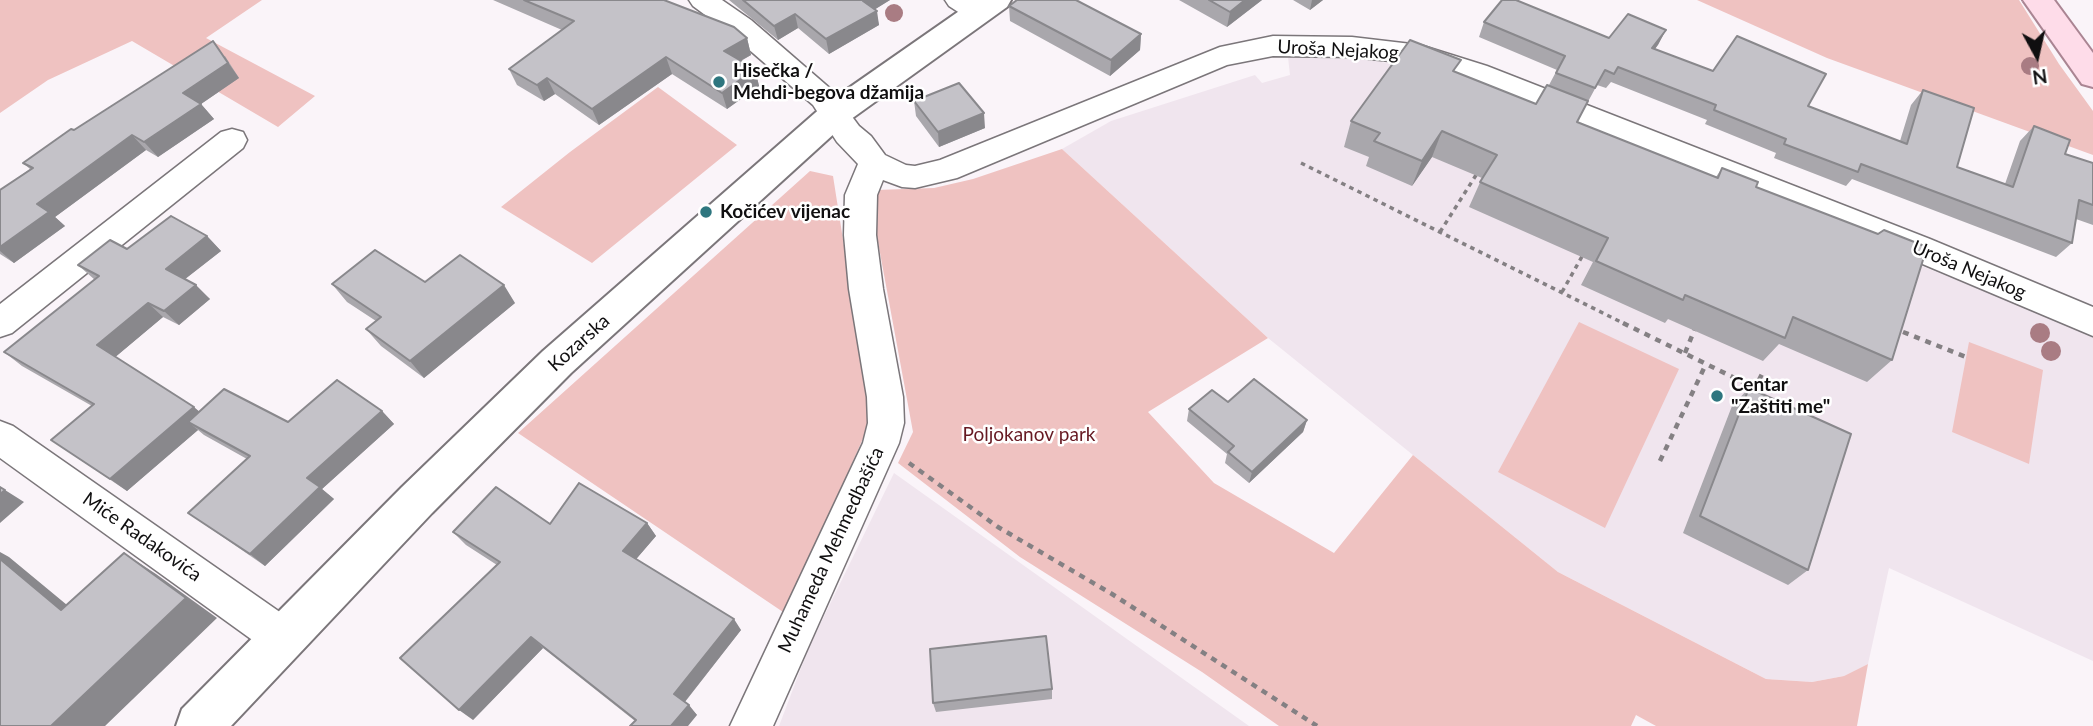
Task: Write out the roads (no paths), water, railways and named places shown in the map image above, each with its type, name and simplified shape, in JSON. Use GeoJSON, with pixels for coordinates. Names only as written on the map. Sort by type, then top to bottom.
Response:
{"type":"FeatureCollection","features":[{"type":"Feature","properties":{"kind":"main road"},"geometry":{"type":"LineString","coordinates":[[2038,0],[2093,76]]}},
{"type":"Feature","properties":{"kind":"main road","name":"Kozarska"},"geometry":{"type":"LineString","coordinates":[[199,726],[557,362],[835,114],[978,4]]}},
{"type":"Feature","properties":{"kind":"street","name":"Uroša Nejakog"},"geometry":{"type":"LineString","coordinates":[[703,0],[741,27],[822,98],[848,134],[860,144],[874,163],[902,176],[915,177],[946,170],[1220,57],[1286,46],[1387,50],[1420,55],[1477,73],[2093,321]]}},
{"type":"Feature","properties":{"kind":"street"},"geometry":{"type":"LineString","coordinates":[[0,323],[232,140]]}},
{"type":"Feature","properties":{"kind":"street","name":"Muhameda Mehmedbašića"},"geometry":{"type":"LineString","coordinates":[[751,726],[881,443],[886,423],[885,397],[866,289],[860,235],[861,195],[874,163]]}},
{"type":"Feature","properties":{"kind":"street","name":"Miće Radakovića"},"geometry":{"type":"LineString","coordinates":[[0,437],[283,638]]}},
{"type":"Feature","properties":{"kind":"place","name":"Hisečka / Mehdi-begova džamija"},"geometry":{"type":"Point","coordinates":[719,82]}},
{"type":"Feature","properties":{"kind":"place","name":"Kočićev vijenac"},"geometry":{"type":"Point","coordinates":[706,212]}},
{"type":"Feature","properties":{"kind":"place","name":"Centar \"Zaštiti me\""},"geometry":{"type":"Point","coordinates":[1717,396]}},
{"type":"Feature","properties":{"kind":"park label","name":"Poljokanov park"},"geometry":{"type":"Point","coordinates":[1029,435]}}]}
